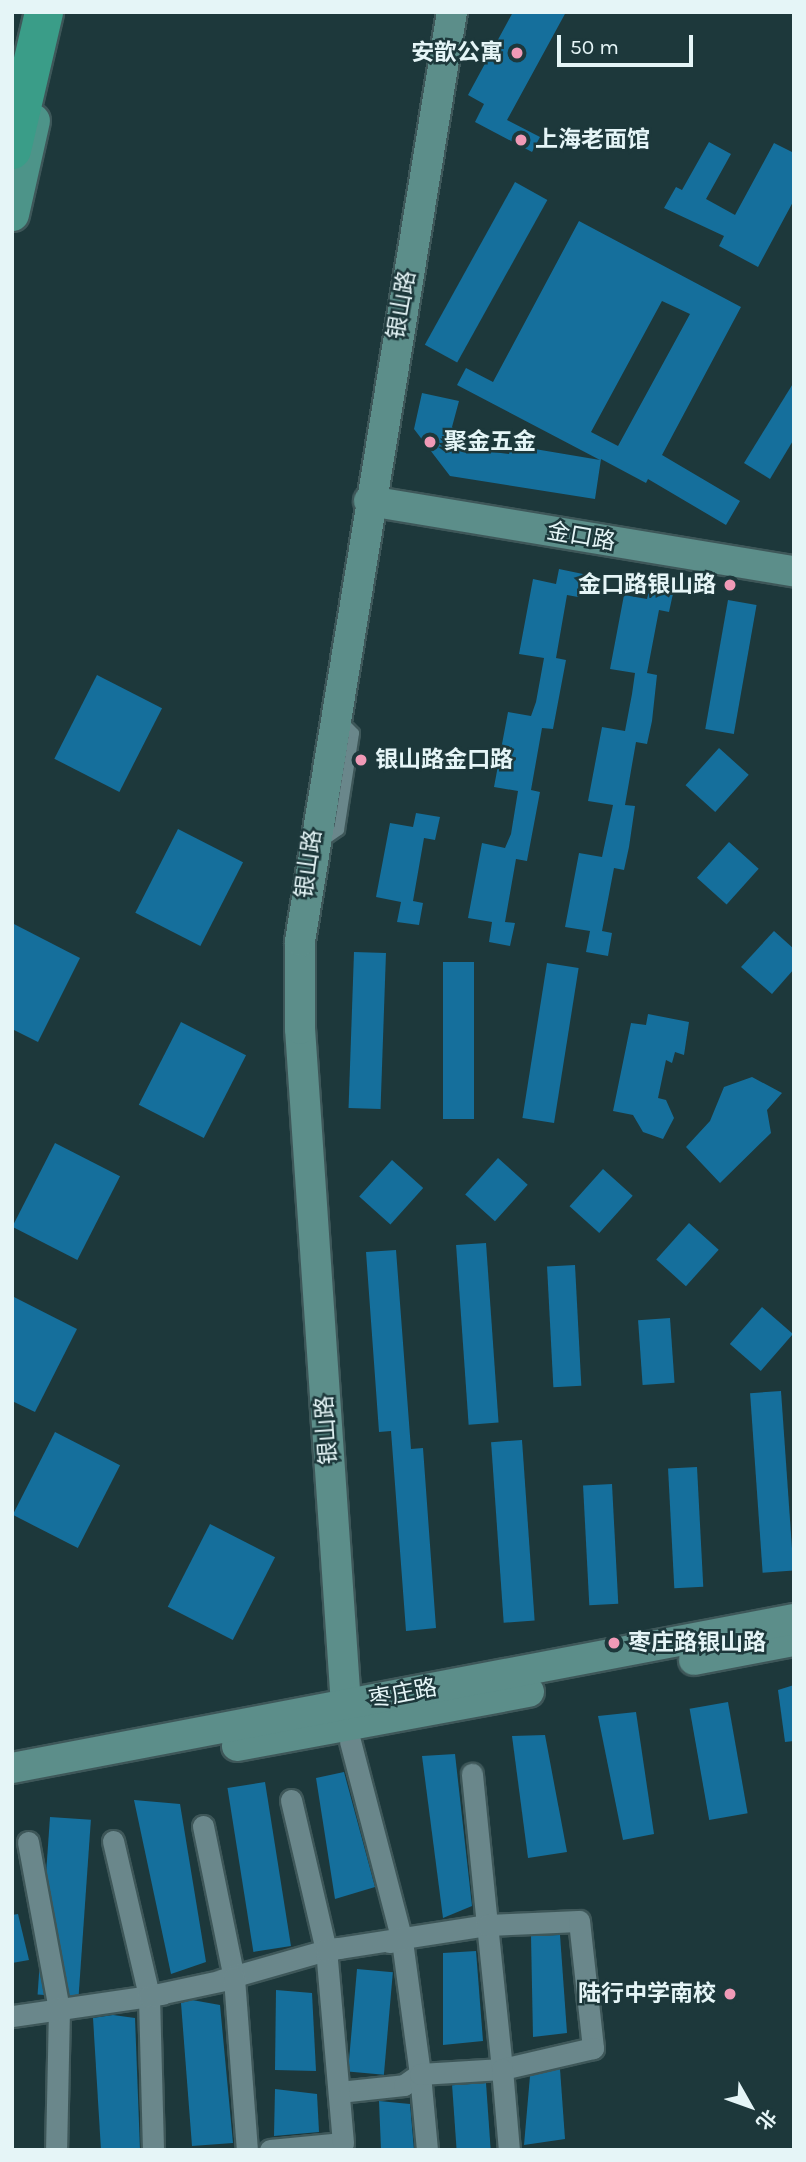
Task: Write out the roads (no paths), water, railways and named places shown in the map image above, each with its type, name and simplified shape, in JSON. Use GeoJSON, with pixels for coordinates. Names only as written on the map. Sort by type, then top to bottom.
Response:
{"type":"FeatureCollection","features":[{"type":"Feature","properties":{"kind":"highway"},"geometry":{"type":"LineString","coordinates":[[12,150],[44,12]]}},
{"type":"Feature","properties":{"kind":"main road"},"geometry":{"type":"LineString","coordinates":[[12,214],[57,12]]}},
{"type":"Feature","properties":{"kind":"street","name":"银山路"},"geometry":{"type":"LineString","coordinates":[[348,1724],[300,1030],[300,941],[311,851],[452,12]]}},
{"type":"Feature","properties":{"kind":"street","name":"金口路"},"geometry":{"type":"LineString","coordinates":[[369,501],[794,571]]}},
{"type":"Feature","properties":{"kind":"street","name":"枣庄路"},"geometry":{"type":"LineString","coordinates":[[12,1768],[348,1724],[794,1619]]}},
{"type":"Feature","properties":{"kind":"street","name":"枣庄路"},"geometry":{"type":"LineString","coordinates":[[12,1787],[794,1641]]}},
{"type":"Feature","properties":{"kind":"street"},"geometry":{"type":"LineString","coordinates":[[348,1724],[402,1940],[420,2074],[426,2150]]}},
{"type":"Feature","properties":{"kind":"street"},"geometry":{"type":"LineString","coordinates":[[472,1774],[509,2150]]}},
{"type":"Feature","properties":{"kind":"street"},"geometry":{"type":"LineString","coordinates":[[270,2150],[345,2147],[326,1950],[291,1800]]}},
{"type":"Feature","properties":{"kind":"street"},"geometry":{"type":"LineString","coordinates":[[203,1826],[234,1978],[247,2150]]}},
{"type":"Feature","properties":{"kind":"street"},"geometry":{"type":"LineString","coordinates":[[113,1841],[149,1996],[153,2150]]}},
{"type":"Feature","properties":{"kind":"street"},"geometry":{"type":"LineString","coordinates":[[28,1842],[59,2009],[56,2150]]}},
{"type":"Feature","properties":{"kind":"street"},"geometry":{"type":"LineString","coordinates":[[12,2016],[149,1996],[234,1978],[326,1950],[487,1925],[579,1922],[593,2048],[502,2069],[420,2074],[404,2085],[339,2092]]}},
{"type":"Feature","properties":{"kind":"place","name":"安歆公寓"},"geometry":{"type":"Point","coordinates":[517,53]}},
{"type":"Feature","properties":{"kind":"place","name":"上海老面馆"},"geometry":{"type":"Point","coordinates":[521,140]}},
{"type":"Feature","properties":{"kind":"place","name":"聚金五金"},"geometry":{"type":"Point","coordinates":[430,442]}},
{"type":"Feature","properties":{"kind":"place","name":"金口路银山路"},"geometry":{"type":"Point","coordinates":[730,585]}},
{"type":"Feature","properties":{"kind":"place","name":"银山路金口路"},"geometry":{"type":"Point","coordinates":[361,760]}},
{"type":"Feature","properties":{"kind":"place","name":"枣庄路银山路"},"geometry":{"type":"Point","coordinates":[614,1643]}},
{"type":"Feature","properties":{"kind":"place","name":"陆行中学南校"},"geometry":{"type":"Point","coordinates":[730,1994]}}]}
